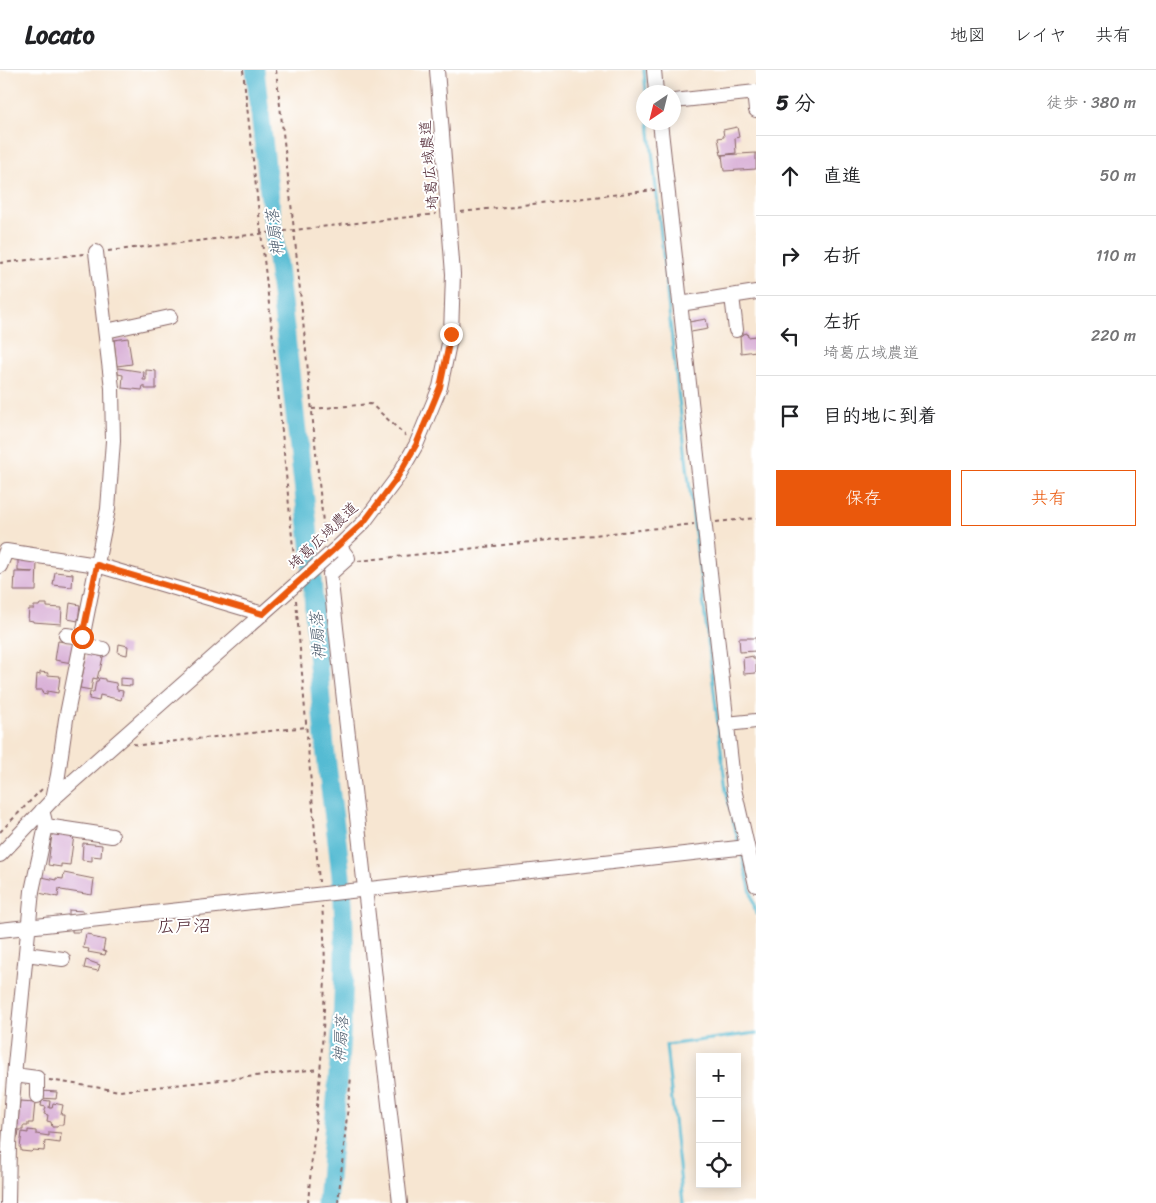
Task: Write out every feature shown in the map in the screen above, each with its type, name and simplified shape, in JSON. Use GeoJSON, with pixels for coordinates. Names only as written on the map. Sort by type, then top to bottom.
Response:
{"type":"FeatureCollection","features":[{"type":"Feature","properties":{"kind":"street","name":"埼葛広域農道"},"geometry":{"type":"LineString","coordinates":[[0,855],[42,810],[364,522],[397,478],[416,445],[440,387],[451,334],[453,274],[437,70]]}},
{"type":"Feature","properties":{"kind":"street"},"geometry":{"type":"LineString","coordinates":[[654,70],[655,85]]}},
{"type":"Feature","properties":{"kind":"street"},"geometry":{"type":"LineString","coordinates":[[681,100],[755,92],[756,110]]}},
{"type":"Feature","properties":{"kind":"street"},"geometry":{"type":"LineString","coordinates":[[661,130],[734,789],[756,885]]}},
{"type":"Feature","properties":{"kind":"street"},"geometry":{"type":"LineString","coordinates":[[53,800],[66,719],[108,510],[113,441],[112,388],[96,252]]}},
{"type":"Feature","properties":{"kind":"street"},"geometry":{"type":"LineString","coordinates":[[680,304],[756,292]]}},
{"type":"Feature","properties":{"kind":"street"},"geometry":{"type":"LineString","coordinates":[[732,296],[736,330]]}},
{"type":"Feature","properties":{"kind":"street"},"geometry":{"type":"LineString","coordinates":[[106,331],[170,317]]}},
{"type":"Feature","properties":{"kind":"street"},"geometry":{"type":"LineString","coordinates":[[339,546],[348,558],[330,574],[400,1203]]}},
{"type":"Feature","properties":{"kind":"street"},"geometry":{"type":"LineString","coordinates":[[0,566],[6,551],[97,565],[263,614]]}},
{"type":"Feature","properties":{"kind":"street"},"geometry":{"type":"LineString","coordinates":[[66,635],[103,649]]}},
{"type":"Feature","properties":{"kind":"street"},"geometry":{"type":"LineString","coordinates":[[726,724],[756,721]]}},
{"type":"Feature","properties":{"kind":"street"},"geometry":{"type":"LineString","coordinates":[[8,1203],[6,1104],[14,1075],[12,1022],[26,954],[32,891],[46,826],[42,810]]}},
{"type":"Feature","properties":{"kind":"street"},"geometry":{"type":"LineString","coordinates":[[46,826],[112,836]]}},
{"type":"Feature","properties":{"kind":"street"},"geometry":{"type":"LineString","coordinates":[[0,930],[365,891],[747,847]]}},
{"type":"Feature","properties":{"kind":"street"},"geometry":{"type":"LineString","coordinates":[[26,954],[64,960]]}},
{"type":"Feature","properties":{"kind":"street"},"geometry":{"type":"LineString","coordinates":[[14,1075],[37,1078],[37,1096]]}},
{"type":"Feature","properties":{"kind":"path"},"geometry":{"type":"LineString","coordinates":[[243,70],[276,368],[296,584]]}},
{"type":"Feature","properties":{"kind":"path"},"geometry":{"type":"LineString","coordinates":[[276,70],[294,230],[326,557]]}},
{"type":"Feature","properties":{"kind":"path"},"geometry":{"type":"LineString","coordinates":[[0,263],[667,188]]}},
{"type":"Feature","properties":{"kind":"path"},"geometry":{"type":"LineString","coordinates":[[312,408],[371,404],[416,445]]}},
{"type":"Feature","properties":{"kind":"path"},"geometry":{"type":"LineString","coordinates":[[348,558],[359,562],[756,518]]}},
{"type":"Feature","properties":{"kind":"path"},"geometry":{"type":"LineString","coordinates":[[118,742],[140,744],[307,727]]}},
{"type":"Feature","properties":{"kind":"path"},"geometry":{"type":"LineString","coordinates":[[0,832],[43,788]]}},
{"type":"Feature","properties":{"kind":"path"},"geometry":{"type":"LineString","coordinates":[[37,1078],[120,1091],[319,1069]]}},
{"type":"Feature","properties":{"kind":"path"},"geometry":{"type":"LineString","coordinates":[[338,1203],[351,1077]]}},
{"type":"Feature","properties":{"kind":"building"},"geometry":{"type":"Polygon","coordinates":[[[737,127],[739,137],[735,138],[736,153],[721,155],[718,138],[724,137],[723,130],[737,127]]]}},
{"type":"Feature","properties":{"kind":"building"},"geometry":{"type":"Polygon","coordinates":[[[756,153],[756,169],[724,171],[722,155],[756,153]]]}},
{"type":"Feature","properties":{"kind":"building"},"geometry":{"type":"Polygon","coordinates":[[[706,319],[708,329],[691,332],[689,322],[706,319]]]}},
{"type":"Feature","properties":{"kind":"building"},"geometry":{"type":"Polygon","coordinates":[[[747,333],[748,337],[756,336],[756,351],[741,353],[740,335],[747,333]]]}},
{"type":"Feature","properties":{"kind":"building"},"geometry":{"type":"Polygon","coordinates":[[[128,338],[132,364],[117,366],[114,340],[128,338]]]}},
{"type":"Feature","properties":{"kind":"building"},"geometry":{"type":"Polygon","coordinates":[[[118,368],[144,372],[143,380],[146,380],[146,370],[156,371],[156,389],[145,389],[145,386],[143,386],[142,390],[122,388],[123,375],[118,374],[118,368]]]}},
{"type":"Feature","properties":{"kind":"building"},"geometry":{"type":"Polygon","coordinates":[[[18,560],[37,561],[36,591],[14,591],[15,572],[33,572],[18,571],[18,560]]]}},
{"type":"Feature","properties":{"kind":"building"},"geometry":{"type":"Polygon","coordinates":[[[55,572],[73,574],[72,587],[53,585],[55,572]]]}},
{"type":"Feature","properties":{"kind":"building"},"geometry":{"type":"Polygon","coordinates":[[[70,603],[80,605],[78,621],[68,619],[70,603]]]}},
{"type":"Feature","properties":{"kind":"building"},"geometry":{"type":"Polygon","coordinates":[[[40,604],[47,604],[47,607],[62,608],[61,624],[28,620],[29,609],[34,609],[34,606],[39,606],[40,604]]]}},
{"type":"Feature","properties":{"kind":"building"},"geometry":{"type":"Polygon","coordinates":[[[739,638],[756,638],[756,651],[740,652],[739,638]]]}},
{"type":"Feature","properties":{"kind":"building"},"geometry":{"type":"Polygon","coordinates":[[[58,641],[75,643],[72,663],[55,660],[58,641]]]}},
{"type":"Feature","properties":{"kind":"building"},"geometry":{"type":"Polygon","coordinates":[[[119,644],[128,646],[127,655],[118,653],[119,644]]]}},
{"type":"Feature","properties":{"kind":"building"},"geometry":{"type":"Polygon","coordinates":[[[87,653],[103,657],[97,679],[93,678],[91,690],[80,688],[87,653]]]}},
{"type":"Feature","properties":{"kind":"building"},"geometry":{"type":"Polygon","coordinates":[[[753,656],[753,659],[756,659],[756,673],[744,674],[743,658],[753,656]]]}},
{"type":"Feature","properties":{"kind":"building"},"geometry":{"type":"Polygon","coordinates":[[[40,672],[48,673],[47,675],[60,676],[58,693],[47,691],[47,694],[42,693],[43,690],[36,690],[37,674],[40,675],[40,672]]]}},
{"type":"Feature","properties":{"kind":"building"},"geometry":{"type":"Polygon","coordinates":[[[99,678],[116,683],[117,690],[123,691],[121,700],[100,695],[99,701],[89,699],[90,692],[94,692],[96,681],[99,678]]]}},
{"type":"Feature","properties":{"kind":"building"},"geometry":{"type":"Polygon","coordinates":[[[120,678],[132,679],[132,686],[120,685],[120,678]]]}},
{"type":"Feature","properties":{"kind":"building"},"geometry":{"type":"Polygon","coordinates":[[[52,834],[74,835],[70,865],[61,864],[61,867],[48,865],[52,834]]]}},
{"type":"Feature","properties":{"kind":"building"},"geometry":{"type":"Polygon","coordinates":[[[83,843],[102,845],[101,857],[92,856],[92,861],[82,860],[83,843]]]}},
{"type":"Feature","properties":{"kind":"building"},"geometry":{"type":"Polygon","coordinates":[[[64,873],[94,879],[92,895],[61,890],[59,888],[58,897],[39,893],[42,877],[56,880],[56,878],[63,879],[64,873]]]}},
{"type":"Feature","properties":{"kind":"building"},"geometry":{"type":"Polygon","coordinates":[[[69,910],[83,911],[83,917],[69,917],[69,910]]]}},
{"type":"Feature","properties":{"kind":"building"},"geometry":{"type":"Polygon","coordinates":[[[80,927],[80,932],[72,932],[72,928],[80,927]]]}},
{"type":"Feature","properties":{"kind":"building"},"geometry":{"type":"Polygon","coordinates":[[[86,934],[105,940],[103,951],[106,952],[105,955],[88,952],[89,949],[83,948],[86,934]]]}},
{"type":"Feature","properties":{"kind":"building"},"geometry":{"type":"Polygon","coordinates":[[[86,960],[100,965],[98,971],[84,968],[86,960]]]}},
{"type":"Feature","properties":{"kind":"building"},"geometry":{"type":"Polygon","coordinates":[[[41,1091],[57,1092],[56,1099],[40,1098],[41,1091]]]}},
{"type":"Feature","properties":{"kind":"building"},"geometry":{"type":"Polygon","coordinates":[[[42,1100],[50,1101],[49,1108],[52,1108],[53,1103],[63,1105],[61,1115],[64,1115],[63,1125],[52,1127],[51,1122],[47,1121],[48,1115],[44,1114],[46,1107],[41,1106],[42,1100]]]}},
{"type":"Feature","properties":{"kind":"building"},"geometry":{"type":"Polygon","coordinates":[[[20,1101],[35,1102],[33,1123],[23,1126],[23,1130],[19,1130],[18,1137],[14,1136],[15,1125],[18,1125],[20,1101]]]}},
{"type":"Feature","properties":{"kind":"building"},"geometry":{"type":"Polygon","coordinates":[[[28,1130],[36,1131],[36,1134],[49,1136],[49,1132],[61,1133],[60,1143],[45,1141],[44,1151],[21,1151],[22,1132],[28,1133],[28,1130]]]}},
{"type":"Feature","properties":{"kind":"waterway","name":"神扇落"},"geometry":{"type":"LineString","coordinates":[[255,70],[311,552],[324,737],[343,902],[344,977],[342,1015],[327,1203]]}},
{"type":"Feature","properties":{"kind":"waterway"},"geometry":{"type":"LineString","coordinates":[[644,70],[645,85]]}},
{"type":"Feature","properties":{"kind":"waterway"},"geometry":{"type":"LineString","coordinates":[[650,130],[673,349],[726,791],[739,845]]}},
{"type":"Feature","properties":{"kind":"waterway"},"geometry":{"type":"LineString","coordinates":[[741,851],[756,914]]}},
{"type":"Feature","properties":{"kind":"waterway"},"geometry":{"type":"LineString","coordinates":[[683,1203],[666,1045],[756,1033]]}},
{"type":"Feature","properties":{"kind":"district","name":"広戸沼"},"geometry":{"type":"Point","coordinates":[184,926]}},
{"type":"Feature","properties":{"kind":"route"},"geometry":{"type":"LineString","coordinates":[[82,637],[97,565],[263,614],[364,522],[397,478],[416,445],[440,387],[451,334]]}}]}
